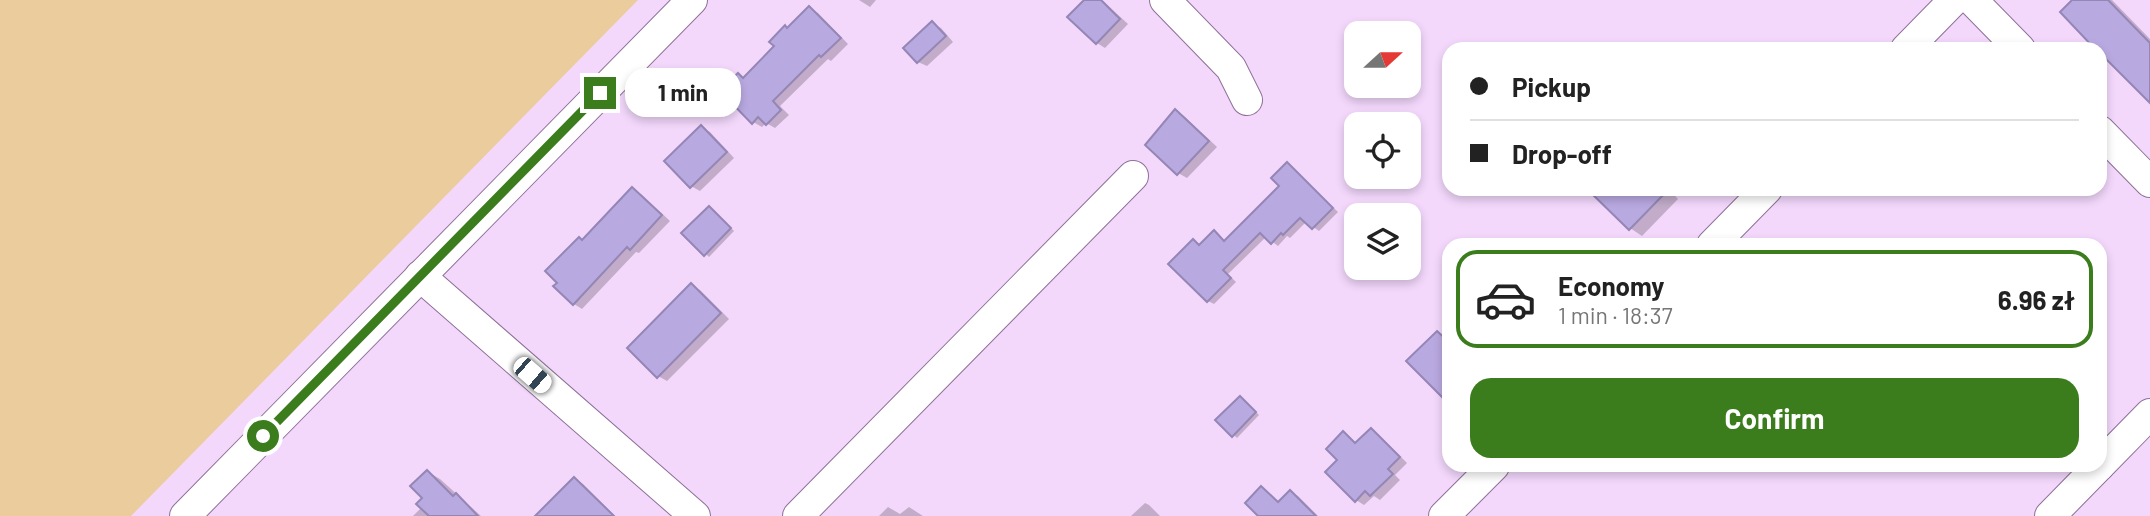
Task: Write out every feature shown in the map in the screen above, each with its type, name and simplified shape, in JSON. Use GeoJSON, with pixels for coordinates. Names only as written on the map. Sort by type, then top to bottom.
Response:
{"type":"FeatureCollection","features":[{"type":"Feature","properties":{"kind":"street"},"geometry":{"type":"LineString","coordinates":[[185,516],[692,0]]}},
{"type":"Feature","properties":{"kind":"street"},"geometry":{"type":"LineString","coordinates":[[1165,0],[1231,68],[1247,100]]}},
{"type":"Feature","properties":{"kind":"street"},"geometry":{"type":"LineString","coordinates":[[1913,42],[1952,2],[2010,42]]}},
{"type":"Feature","properties":{"kind":"street"},"geometry":{"type":"LineString","coordinates":[[2107,138],[2150,182]]}},
{"type":"Feature","properties":{"kind":"street"},"geometry":{"type":"LineString","coordinates":[[798,516],[1133,176]]}},
{"type":"Feature","properties":{"kind":"street"},"geometry":{"type":"LineString","coordinates":[[1719,238],[1761,196]]}},
{"type":"Feature","properties":{"kind":"street"},"geometry":{"type":"LineString","coordinates":[[420,276],[695,516]]}},
{"type":"Feature","properties":{"kind":"street"},"geometry":{"type":"LineString","coordinates":[[2107,458],[2150,414]]}},
{"type":"Feature","properties":{"kind":"street"},"geometry":{"type":"LineString","coordinates":[[1444,516],[1488,472]]}},
{"type":"Feature","properties":{"kind":"street"},"geometry":{"type":"LineString","coordinates":[[2050,516],[2093,472]]}},
{"type":"Feature","properties":{"kind":"shaded area"},"geometry":{"type":"Polygon","coordinates":[[[0,0],[638,0],[131,516],[0,516],[0,0]]]}},
{"type":"Feature","properties":{"kind":"building"},"geometry":{"type":"Polygon","coordinates":[[[1084,0],[1101,0],[1120,19],[1096,44],[1067,17],[1084,0]]]}},
{"type":"Feature","properties":{"kind":"building"},"geometry":{"type":"Polygon","coordinates":[[[2072,0],[2108,0],[2150,43],[2150,103],[2107,60],[2107,42],[2088,42],[2060,12],[2072,0]]]}},
{"type":"Feature","properties":{"kind":"building"},"geometry":{"type":"Polygon","coordinates":[[[809,6],[841,38],[821,57],[819,55],[773,101],[781,110],[766,125],[758,117],[752,124],[723,94],[727,90],[723,87],[738,73],[743,78],[774,46],[769,42],[809,6]]]}},
{"type":"Feature","properties":{"kind":"building"},"geometry":{"type":"Polygon","coordinates":[[[932,21],[946,36],[917,63],[903,48],[932,21]]]}},
{"type":"Feature","properties":{"kind":"building"},"geometry":{"type":"Polygon","coordinates":[[[1175,109],[1209,141],[1177,175],[1145,145],[1175,109]]]}},
{"type":"Feature","properties":{"kind":"building"},"geometry":{"type":"Polygon","coordinates":[[[701,125],[727,152],[690,188],[664,161],[701,125]]]}},
{"type":"Feature","properties":{"kind":"building"},"geometry":{"type":"Polygon","coordinates":[[[1287,162],[1333,208],[1312,229],[1300,218],[1271,244],[1260,233],[1223,270],[1231,278],[1207,302],[1168,264],[1193,239],[1199,245],[1214,230],[1224,241],[1279,186],[1271,178],[1287,162]]]}},
{"type":"Feature","properties":{"kind":"building"},"geometry":{"type":"Polygon","coordinates":[[[632,187],[662,215],[630,250],[627,247],[573,305],[553,286],[557,283],[545,271],[579,237],[582,240],[632,187]]]}},
{"type":"Feature","properties":{"kind":"building"},"geometry":{"type":"Polygon","coordinates":[[[1594,196],[1662,196],[1629,230],[1594,196]]]}},
{"type":"Feature","properties":{"kind":"building"},"geometry":{"type":"Polygon","coordinates":[[[709,206],[731,228],[704,256],[681,233],[709,206]]]}},
{"type":"Feature","properties":{"kind":"building"},"geometry":{"type":"Polygon","coordinates":[[[691,283],[721,313],[657,378],[627,348],[691,283]]]}},
{"type":"Feature","properties":{"kind":"building"},"geometry":{"type":"Polygon","coordinates":[[[1437,331],[1442,336],[1442,397],[1406,361],[1437,331]]]}},
{"type":"Feature","properties":{"kind":"building"},"geometry":{"type":"Polygon","coordinates":[[[1240,396],[1256,412],[1232,437],[1215,420],[1240,396]]]}},
{"type":"Feature","properties":{"kind":"building"},"geometry":{"type":"Polygon","coordinates":[[[1371,428],[1400,457],[1388,469],[1393,474],[1370,496],[1365,491],[1355,502],[1325,472],[1337,460],[1326,449],[1343,431],[1355,443],[1371,428]]]}},
{"type":"Feature","properties":{"kind":"building"},"geometry":{"type":"Polygon","coordinates":[[[427,470],[453,496],[456,493],[478,516],[429,516],[416,504],[422,498],[410,486],[427,470]]]}},
{"type":"Feature","properties":{"kind":"building"},"geometry":{"type":"Polygon","coordinates":[[[574,477],[614,516],[535,516],[574,477]]]}},
{"type":"Feature","properties":{"kind":"building"},"geometry":{"type":"Polygon","coordinates":[[[1261,486],[1278,502],[1290,490],[1316,516],[1258,516],[1245,503],[1261,486]]]}},
{"type":"Feature","properties":{"kind":"route"},"geometry":{"type":"LineString","coordinates":[[263,436],[600,93]]}}]}
